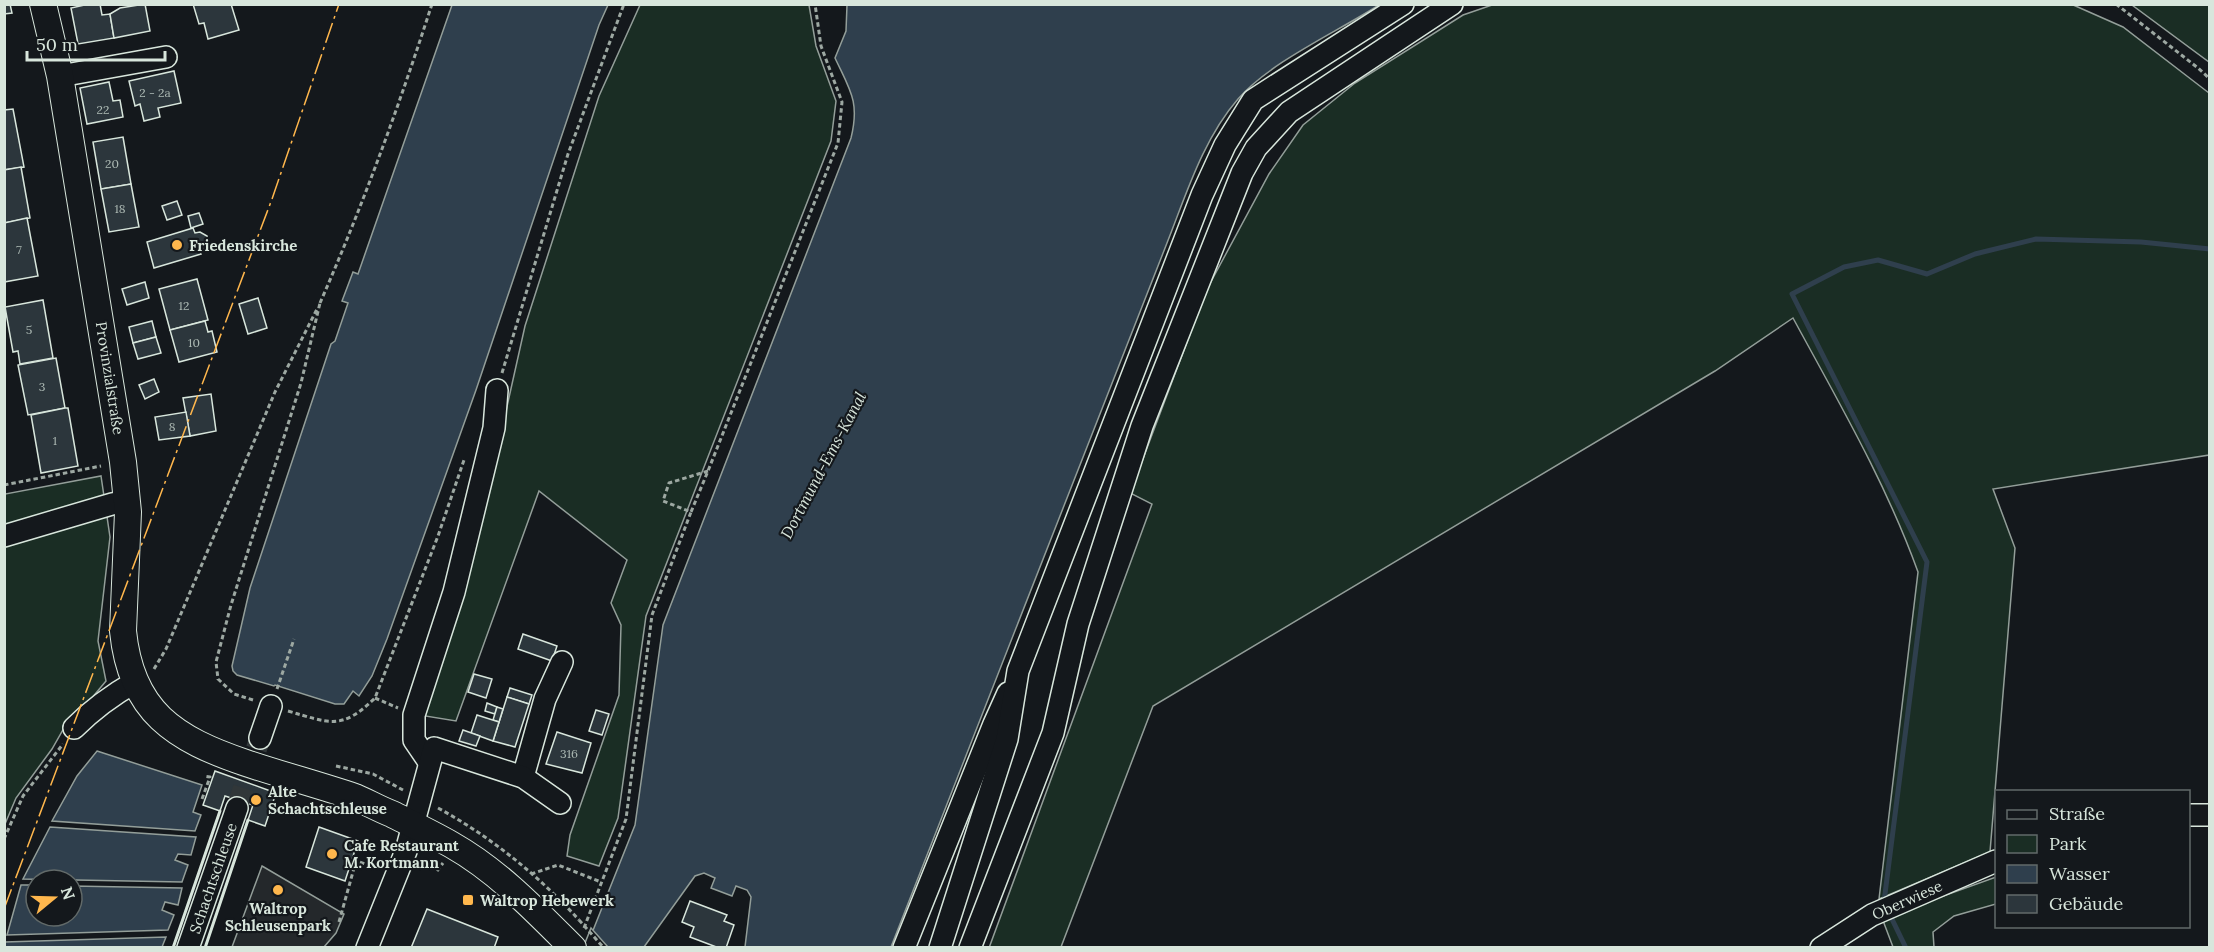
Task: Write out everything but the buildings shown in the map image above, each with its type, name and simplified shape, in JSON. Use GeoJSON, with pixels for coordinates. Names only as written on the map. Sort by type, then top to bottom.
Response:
{"type":"FeatureCollection","features":[{"type":"Feature","properties":{"kind":"main road","name":"Provinzialstraße"},"geometry":{"type":"LineString","coordinates":[[43,4],[60,76],[123,462],[128,542],[123,631],[126,656],[143,673],[155,712],[182,736],[213,752],[357,798],[454,845],[575,937]]}},
{"type":"Feature","properties":{"kind":"street"},"geometry":{"type":"LineString","coordinates":[[904,948],[994,724],[1018,671],[1203,195],[1225,145],[1253,100],[1403,4]]}},
{"type":"Feature","properties":{"kind":"street"},"geometry":{"type":"LineString","coordinates":[[970,948],[1053,733],[1078,624],[1142,426],[1242,173],[1256,148],[1289,112],[1452,4]]}},
{"type":"Feature","properties":{"kind":"street"},"geometry":{"type":"LineString","coordinates":[[60,76],[166,57]]}},
{"type":"Feature","properties":{"kind":"street"},"geometry":{"type":"LineString","coordinates":[[429,762],[414,740],[414,715],[454,592],[494,428],[497,390]]}},
{"type":"Feature","properties":{"kind":"street"},"geometry":{"type":"LineString","coordinates":[[4,536],[127,501]]}},
{"type":"Feature","properties":{"kind":"street"},"geometry":{"type":"LineString","coordinates":[[523,777],[545,699],[562,662]]}},
{"type":"Feature","properties":{"kind":"street"},"geometry":{"type":"LineString","coordinates":[[940,948],[1007,740],[1018,671]]}},
{"type":"Feature","properties":{"kind":"street"},"geometry":{"type":"LineString","coordinates":[[74,728],[101,703],[143,673]]}},
{"type":"Feature","properties":{"kind":"street"},"geometry":{"type":"LineString","coordinates":[[260,738],[271,706]]}},
{"type":"Feature","properties":{"kind":"street"},"geometry":{"type":"LineString","coordinates":[[367,948],[414,825],[434,748],[523,777],[560,803]]}},
{"type":"Feature","properties":{"kind":"street","name":"Schachtschleuse"},"geometry":{"type":"LineString","coordinates":[[188,948],[237,808]]}},
{"type":"Feature","properties":{"kind":"street"},"geometry":{"type":"LineString","coordinates":[[2190,815],[2210,815]]}},
{"type":"Feature","properties":{"kind":"street","name":"Oberwiese"},"geometry":{"type":"LineString","coordinates":[[1821,948],[1872,915],[1995,861]]}},
{"type":"Feature","properties":{"kind":"path"},"geometry":{"type":"LineString","coordinates":[[143,673],[153,672],[166,649],[275,392],[321,303],[361,208],[432,4]]}},
{"type":"Feature","properties":{"kind":"path"},"geometry":{"type":"LineString","coordinates":[[497,390],[568,154],[624,4]]}},
{"type":"Feature","properties":{"kind":"path"},"geometry":{"type":"LineString","coordinates":[[604,948],[575,937],[601,882],[626,819],[652,615],[838,143],[842,102],[821,46],[815,4]]}},
{"type":"Feature","properties":{"kind":"path"},"geometry":{"type":"LineString","coordinates":[[2116,4],[2210,79]]}},
{"type":"Feature","properties":{"kind":"path"},"geometry":{"type":"LineString","coordinates":[[321,303],[300,383],[234,594],[216,662],[218,679],[234,694],[327,722],[345,721],[359,713],[375,698],[438,536],[468,450]]}},
{"type":"Feature","properties":{"kind":"path"},"geometry":{"type":"LineString","coordinates":[[4,485],[123,462]]}},
{"type":"Feature","properties":{"kind":"path"},"geometry":{"type":"LineString","coordinates":[[691,512],[663,501],[669,483],[708,471]]}},
{"type":"Feature","properties":{"kind":"path"},"geometry":{"type":"LineString","coordinates":[[279,682],[294,639]]}},
{"type":"Feature","properties":{"kind":"path"},"geometry":{"type":"LineString","coordinates":[[375,698],[414,715]]}},
{"type":"Feature","properties":{"kind":"path"},"geometry":{"type":"LineString","coordinates":[[4,839],[23,796],[74,728]]}},
{"type":"Feature","properties":{"kind":"path"},"geometry":{"type":"LineString","coordinates":[[202,799],[210,777],[204,776]]}},
{"type":"Feature","properties":{"kind":"path"},"geometry":{"type":"LineString","coordinates":[[339,922],[356,861],[397,873]]}},
{"type":"Feature","properties":{"kind":"path"},"geometry":{"type":"LineString","coordinates":[[531,874],[558,865],[601,882]]}},
{"type":"Feature","properties":{"kind":"green space"},"geometry":{"type":"Polygon","coordinates":[[[2071,4],[2123,27],[2209,93],[2209,455],[1993,489],[2015,548],[1990,852],[1879,899],[1918,572],[1876,474],[1793,318],[1715,371],[1153,706],[1061,947],[989,948],[1152,504],[1130,493],[1207,289],[1269,174],[1303,125],[1355,83],[1463,15],[1492,5],[2071,4]]]}},
{"type":"Feature","properties":{"kind":"green space"},"geometry":{"type":"Polygon","coordinates":[[[640,5],[809,5],[816,46],[836,101],[831,141],[646,616],[618,818],[599,866],[567,856],[570,835],[619,695],[621,625],[611,603],[627,560],[539,491],[456,721],[419,715],[467,560],[506,411],[525,326],[599,96],[640,5]]]}},
{"type":"Feature","properties":{"kind":"green space"},"geometry":{"type":"Polygon","coordinates":[[[2132,5],[2209,5],[2209,62],[2132,5]]]}},
{"type":"Feature","properties":{"kind":"green space"},"geometry":{"type":"Polygon","coordinates":[[[101,476],[110,537],[98,641],[106,681],[86,705],[68,721],[52,749],[16,798],[5,824],[5,494],[101,476]]]}},
{"type":"Feature","properties":{"kind":"green space"},"geometry":{"type":"Polygon","coordinates":[[[1995,877],[1995,904],[1954,916],[1933,932],[1934,947],[1893,947],[1882,918],[1995,877]]]}},
{"type":"Feature","properties":{"kind":"shaded area","name":"Waltrop Schleusenpark"},"geometry":{"type":"Polygon","coordinates":[[[262,866],[344,914],[336,933],[324,947],[232,947],[262,866]]]}},
{"type":"Feature","properties":{"kind":"water"},"geometry":{"type":"Polygon","coordinates":[[[452,5],[608,5],[599,25],[476,390],[387,639],[372,676],[359,696],[353,691],[344,704],[335,704],[237,675],[232,666],[250,588],[331,344],[335,341],[348,303],[342,301],[353,272],[358,274],[452,5]]]}},
{"type":"Feature","properties":{"kind":"water","name":"Dortmund-Ems-Kanal"},"geometry":{"type":"Polygon","coordinates":[[[847,5],[1379,5],[1305,48],[1252,85],[1226,115],[1205,149],[891,947],[745,947],[751,897],[747,890],[736,886],[732,896],[711,888],[715,878],[704,873],[695,876],[644,947],[586,948],[635,825],[663,625],[851,138],[854,126],[854,105],[835,58],[846,31],[847,5]]]}},
{"type":"Feature","properties":{"kind":"water"},"geometry":{"type":"Polygon","coordinates":[[[97,751],[202,785],[193,812],[201,815],[195,831],[52,821],[77,776],[97,751]]]}},
{"type":"Feature","properties":{"kind":"water"},"geometry":{"type":"Polygon","coordinates":[[[50,827],[196,837],[191,855],[178,854],[175,860],[188,865],[182,882],[84,880],[84,868],[29,868],[50,827]]]}},
{"type":"Feature","properties":{"kind":"water"},"geometry":{"type":"Polygon","coordinates":[[[21,885],[24,885],[24,928],[84,928],[84,886],[182,888],[178,905],[165,902],[162,910],[174,915],[168,930],[7,935],[21,885]]]}},
{"type":"Feature","properties":{"kind":"water"},"geometry":{"type":"Polygon","coordinates":[[[166,937],[162,947],[5,947],[5,942],[166,937]]]}},
{"type":"Feature","properties":{"kind":"pier"},"geometry":{"type":"Polygon","coordinates":[[[591,928],[608,947],[583,948],[591,928]]]}},
{"type":"Feature","properties":{"kind":"waterway"},"geometry":{"type":"LineString","coordinates":[[1885,905],[1927,562],[1792,294],[1844,267],[1878,260],[1927,274],[1975,254],[2036,239],[2141,242],[2210,249]]}},
{"type":"Feature","properties":{"kind":"waterway"},"geometry":{"type":"LineString","coordinates":[[1889,913],[1906,948]]}},
{"type":"Feature","properties":{"kind":"tunnel"},"geometry":{"type":"LineString","coordinates":[[237,808],[260,738]]}},
{"type":"Feature","properties":{"kind":"wall"},"geometry":{"type":"LineString","coordinates":[[173,948],[220,811]]}},
{"type":"Feature","properties":{"kind":"wall"},"geometry":{"type":"LineString","coordinates":[[205,948],[248,820]]}},
{"type":"Feature","properties":{"kind":"power"},"geometry":{"type":"LineString","coordinates":[[4,909],[272,199],[339,4]]}},
{"type":"Feature","properties":{"kind":"place","name":"Friedenskirche"},"geometry":{"type":"Point","coordinates":[177,245]}},
{"type":"Feature","properties":{"kind":"place","name":"Alte Schachtschleuse"},"geometry":{"type":"Point","coordinates":[256,800]}},
{"type":"Feature","properties":{"kind":"place","name":"Cafe Restaurant M. Kortmann"},"geometry":{"type":"Point","coordinates":[332,854]}},
{"type":"Feature","properties":{"kind":"place","name":"Waltrop Schleusenpark"},"geometry":{"type":"Point","coordinates":[278,890]}},
{"type":"Feature","properties":{"kind":"place","name":"Waltrop Hebewerk"},"geometry":{"type":"Point","coordinates":[468,900]}}]}
